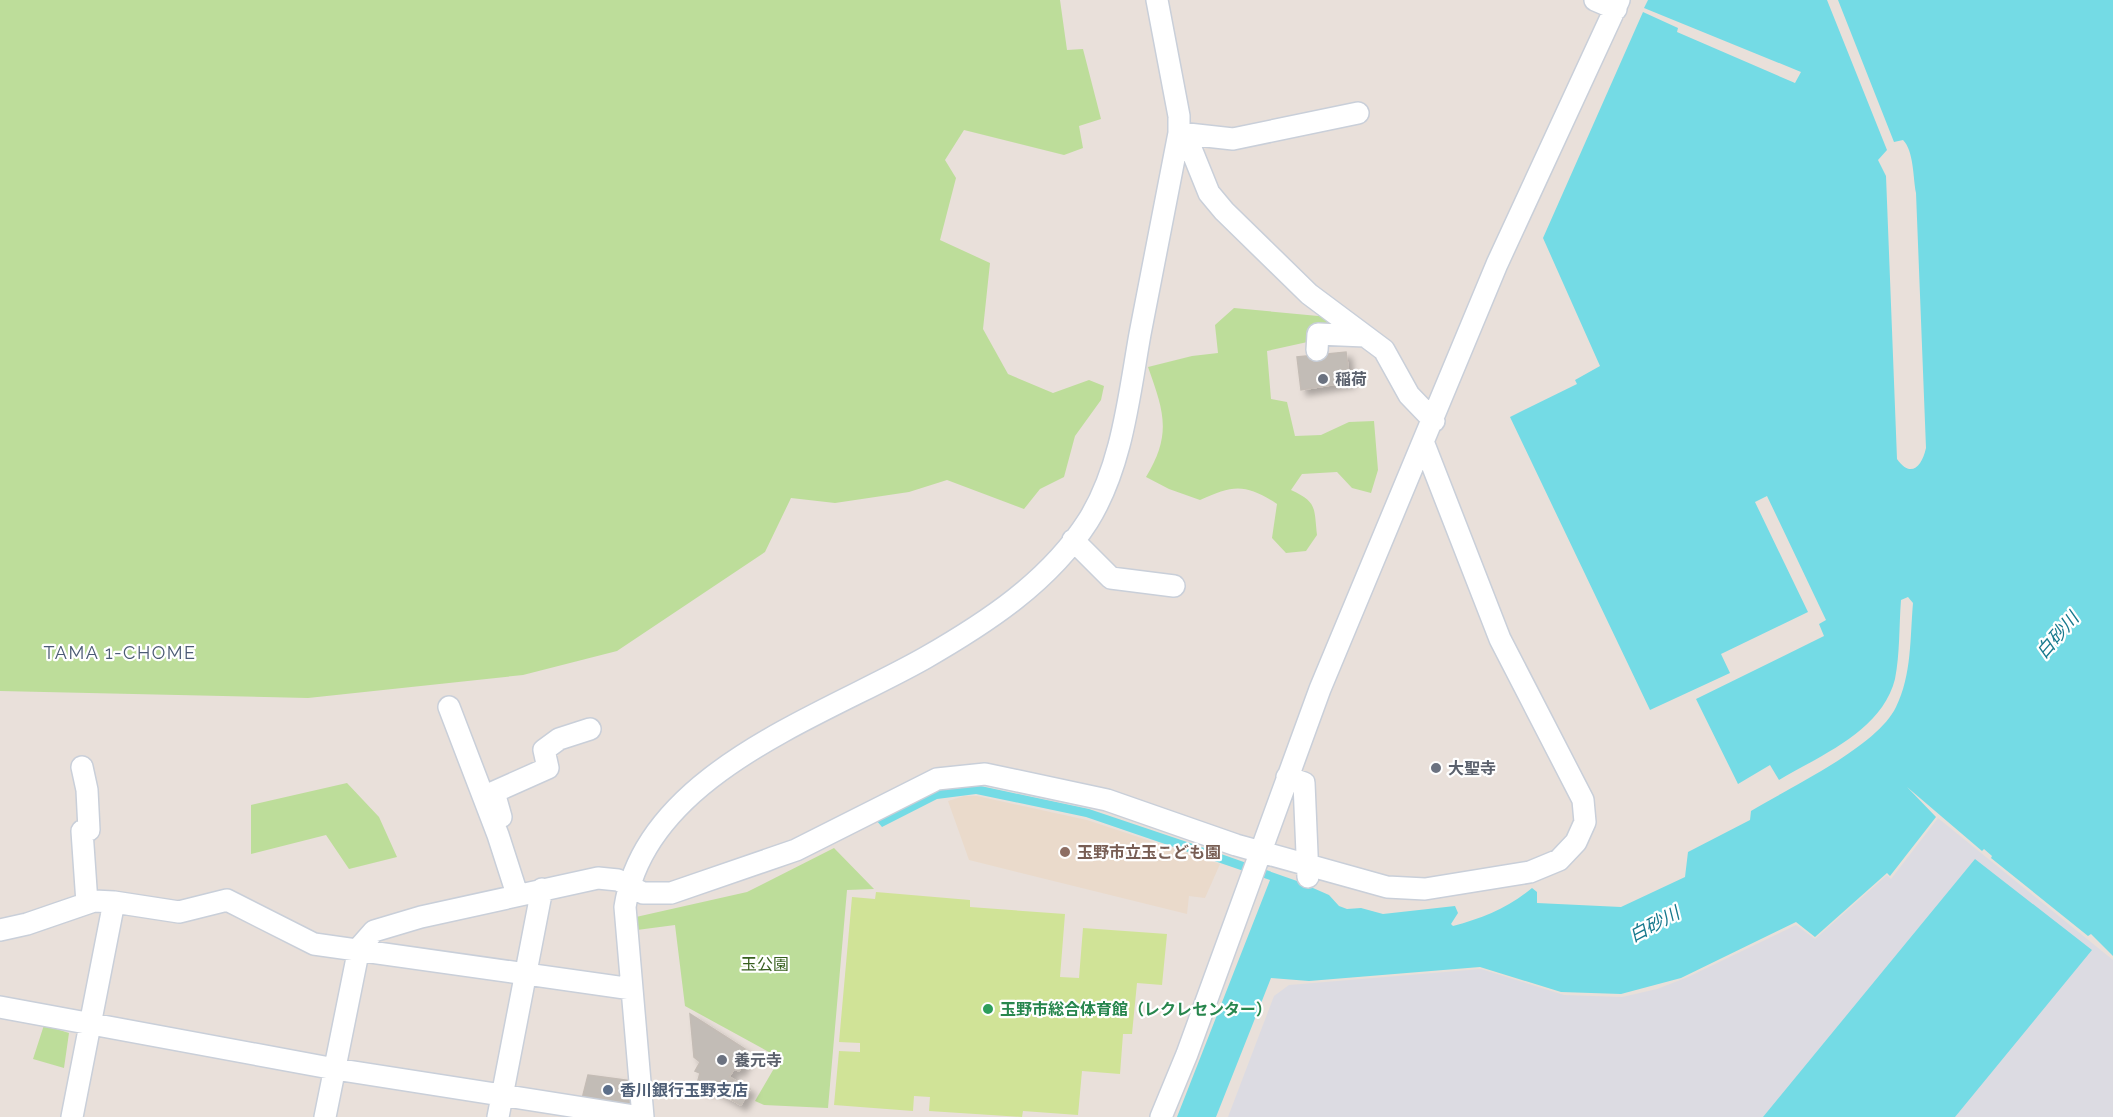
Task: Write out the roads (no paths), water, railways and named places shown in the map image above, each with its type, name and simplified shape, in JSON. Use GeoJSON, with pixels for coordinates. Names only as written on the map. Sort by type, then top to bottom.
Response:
{"type":"FeatureCollection","features":[{"type":"Feature","properties":{"kind":"street"},"geometry":{"type":"LineString","coordinates":[[0,1007],[335,1069],[642,1117],[625,907],[628,886],[654,833],[682,803],[750,749],[923,659],[980,625],[1023,593],[1073,540],[1101,498],[1113,465],[1133,375],[1179,133],[1179,116],[1157,0]]}},
{"type":"Feature","properties":{"kind":"street"},"geometry":{"type":"LineString","coordinates":[[1161,1117],[1187,1054],[1320,689],[1434,421],[1497,264],[1618,4],[1595,0]]}},
{"type":"Feature","properties":{"kind":"street"},"geometry":{"type":"LineString","coordinates":[[1179,133],[1233,140],[1358,113]]}},
{"type":"Feature","properties":{"kind":"street"},"geometry":{"type":"LineString","coordinates":[[1179,133],[1192,151],[1209,193],[1224,211],[1309,294],[1384,350],[1409,394],[1434,421]]}},
{"type":"Feature","properties":{"kind":"street"},"geometry":{"type":"LineString","coordinates":[[1317,350],[1318,333],[1365,336]]}},
{"type":"Feature","properties":{"kind":"street"},"geometry":{"type":"LineString","coordinates":[[325,1117],[359,948],[374,931],[420,917],[517,894],[598,878],[618,880],[643,893],[671,893],[796,850],[936,779],[985,774],[1107,800],[1256,864],[1387,887],[1425,889],[1465,884],[1530,872],[1558,860],[1576,842],[1585,822],[1583,800],[1500,639],[1424,444]]}},
{"type":"Feature","properties":{"kind":"street"},"geometry":{"type":"LineString","coordinates":[[1073,540],[1111,578],[1174,586]]}},
{"type":"Feature","properties":{"kind":"street"},"geometry":{"type":"LineString","coordinates":[[449,707],[517,894]]}},
{"type":"Feature","properties":{"kind":"street"},"geometry":{"type":"LineString","coordinates":[[493,824],[502,820],[494,792],[548,768],[544,750],[559,739],[590,729]]}},
{"type":"Feature","properties":{"kind":"street"},"geometry":{"type":"LineString","coordinates":[[82,766],[87,790],[89,830],[81,831],[87,903]]}},
{"type":"Feature","properties":{"kind":"street"},"geometry":{"type":"LineString","coordinates":[[1287,777],[1304,783],[1308,872]]}},
{"type":"Feature","properties":{"kind":"street"},"geometry":{"type":"LineString","coordinates":[[498,1117],[542,889]]}},
{"type":"Feature","properties":{"kind":"street"},"geometry":{"type":"LineString","coordinates":[[0,930],[27,924],[87,903],[114,902],[178,912],[227,900],[314,944],[359,948],[632,989]]}},
{"type":"Feature","properties":{"kind":"street"},"geometry":{"type":"LineString","coordinates":[[72,1117],[114,902]]}},
{"type":"Feature","properties":{"kind":"water","name":"白砂川"},"geometry":{"type":"Polygon","coordinates":[[[1648,0],[1827,0],[1887,150],[1878,160],[1886,176],[1897,459],[1902,465],[1911,469],[1919,465],[1926,448],[1916,193],[1912,165],[1907,145],[1903,140],[1894,142],[1838,0],[2113,0],[2113,956],[2091,934],[2088,936],[1907,787],[1936,817],[1890,876],[1887,873],[1815,937],[1796,922],[1681,978],[1621,994],[1561,992],[1480,967],[1309,981],[1271,978],[1216,1117],[1177,1117],[1270,880],[1086,817],[976,794],[937,799],[882,827],[876,820],[935,791],[976,785],[1089,809],[1297,881],[1329,895],[1339,906],[1347,909],[1361,908],[1383,914],[1455,906],[1458,913],[1451,924],[1453,926],[1495,912],[1532,888],[1537,892],[1537,903],[1621,907],[1685,877],[1688,852],[1750,820],[1751,811],[1852,751],[1886,722],[1896,707],[1908,669],[1911,642],[1913,603],[1908,597],[1901,600],[1895,679],[1888,697],[1877,713],[1848,740],[1779,780],[1770,765],[1738,784],[1696,699],[1824,636],[1819,624],[1826,620],[1767,496],[1755,502],[1808,612],[1721,654],[1730,673],[1650,710],[1510,417],[1577,384],[1575,380],[1600,366],[1543,238],[1643,12],[1678,28],[1677,32],[1795,83],[1801,72],[1644,8],[1648,0]]]}},
{"type":"Feature","properties":{"kind":"water"},"geometry":{"type":"Polygon","coordinates":[[[1975,859],[2092,950],[1955,1117],[1763,1117],[1975,859]]]}},
{"type":"Feature","properties":{"kind":"place","name":"稲荷"},"geometry":{"type":"Point","coordinates":[1323,379]}},
{"type":"Feature","properties":{"kind":"place","name":"大聖寺"},"geometry":{"type":"Point","coordinates":[1436,768]}},
{"type":"Feature","properties":{"kind":"place","name":"玉野市立玉こども園"},"geometry":{"type":"Point","coordinates":[1065,852]}},
{"type":"Feature","properties":{"kind":"place","name":"玉野市総合体育館（レクレセンター）"},"geometry":{"type":"Point","coordinates":[988,1009]}},
{"type":"Feature","properties":{"kind":"place","name":"養元寺"},"geometry":{"type":"Point","coordinates":[722,1060]}},
{"type":"Feature","properties":{"kind":"place","name":"香川銀行玉野支店"},"geometry":{"type":"Point","coordinates":[608,1090]}},
{"type":"Feature","properties":{"kind":"district","name":"TAMA 1-CHOME"},"geometry":{"type":"Point","coordinates":[120,652]}},
{"type":"Feature","properties":{"kind":"park label","name":"玉公園"},"geometry":{"type":"Point","coordinates":[765,964]}}]}
